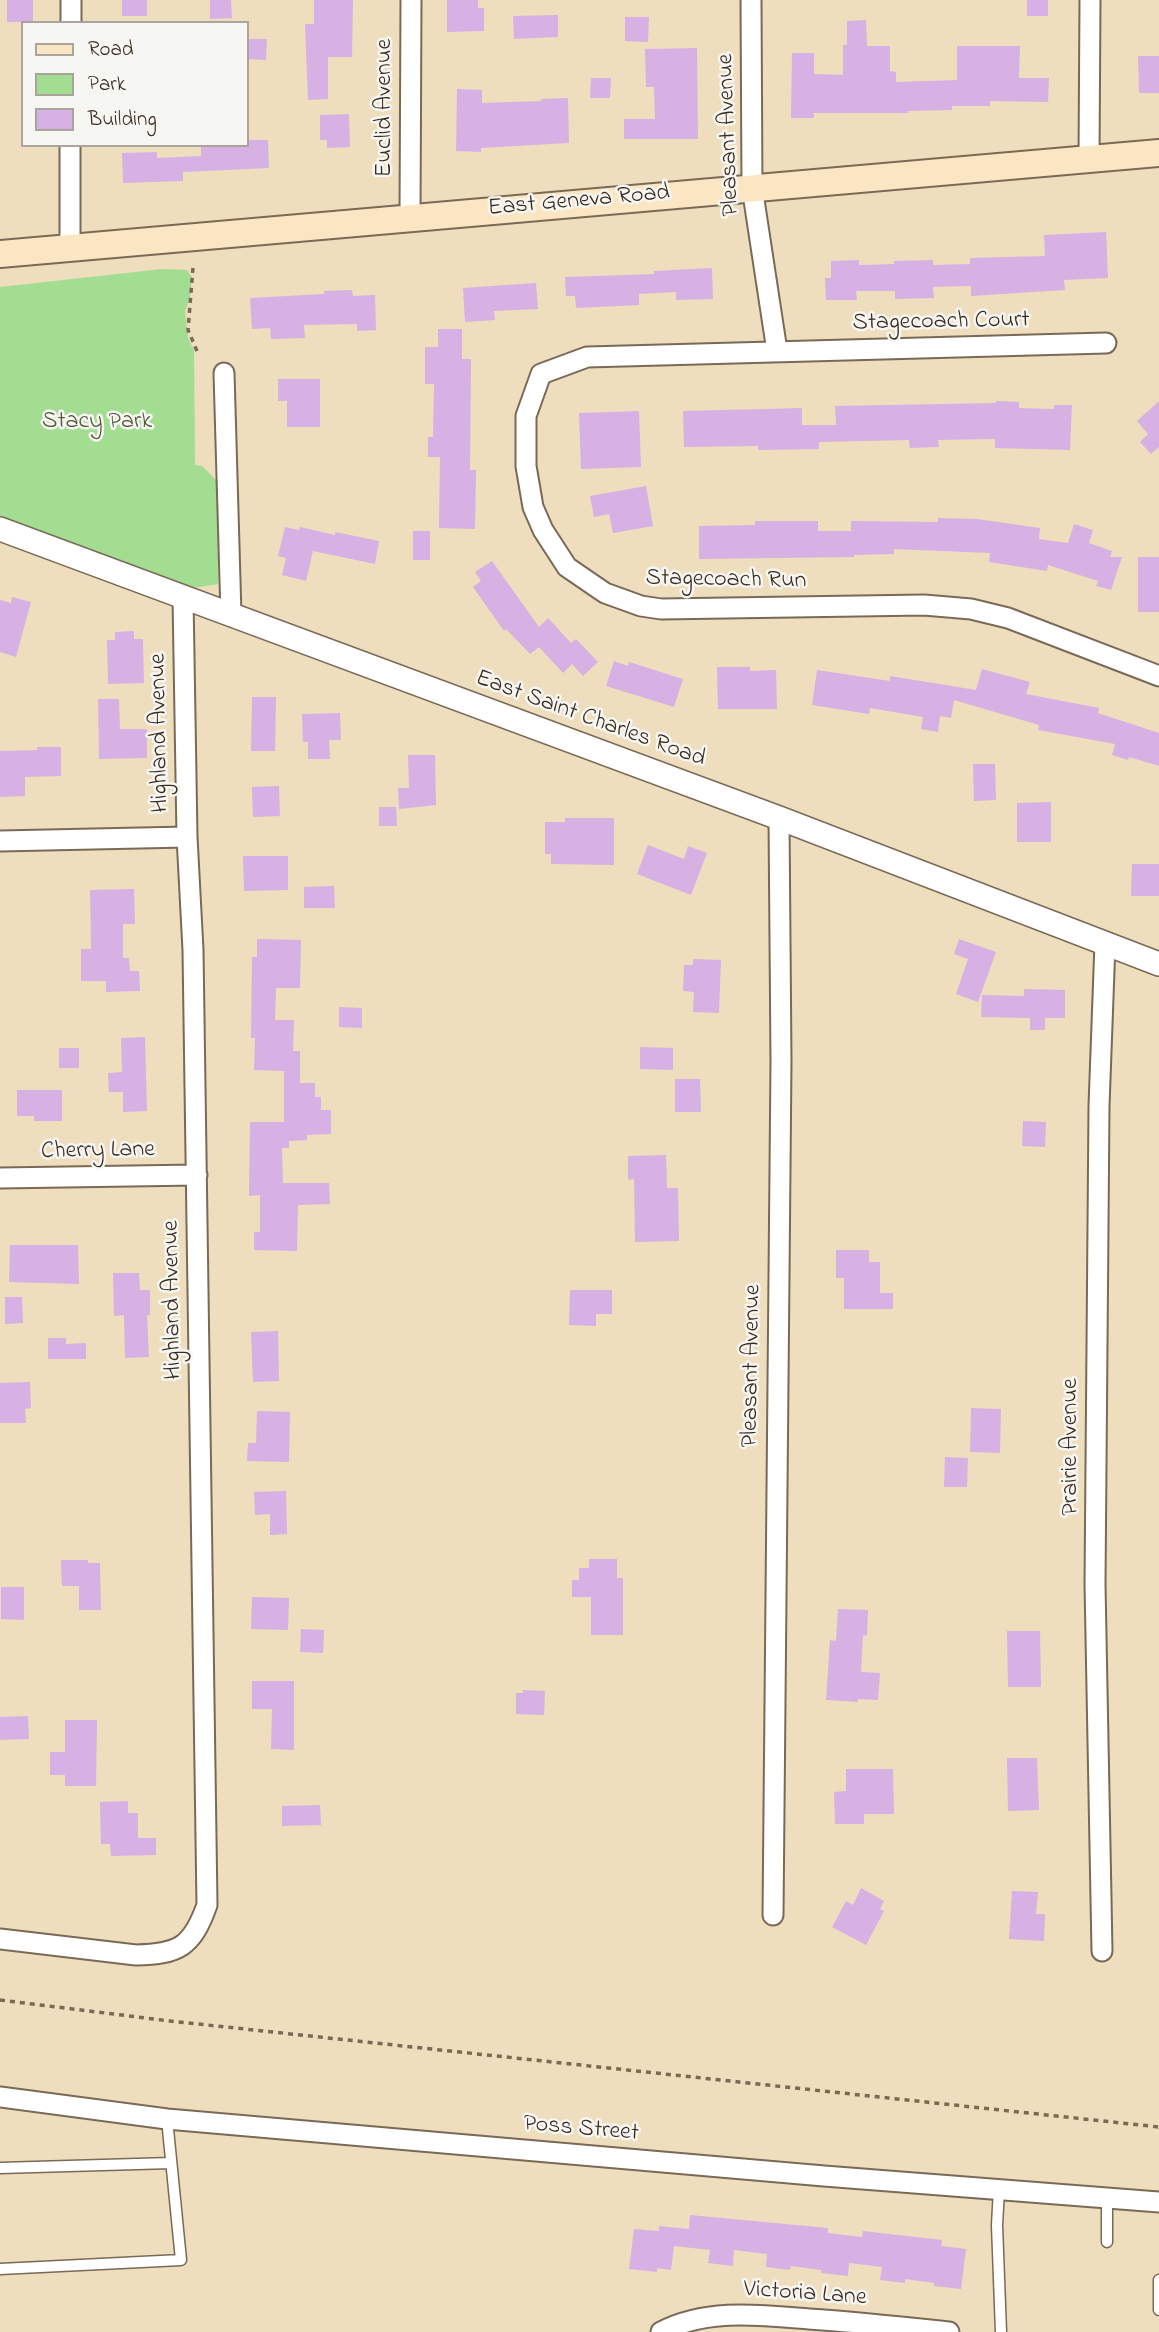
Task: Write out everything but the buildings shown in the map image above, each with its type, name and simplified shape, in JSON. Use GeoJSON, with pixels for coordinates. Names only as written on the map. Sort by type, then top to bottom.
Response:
{"type":"FeatureCollection","features":[{"type":"Feature","properties":{"kind":"main road","name":"East Geneva Road"},"geometry":{"type":"LineString","coordinates":[[0,254],[1159,153]]}},
{"type":"Feature","properties":{"kind":"street"},"geometry":{"type":"LineString","coordinates":[[71,0],[71,21]]}},
{"type":"Feature","properties":{"kind":"street","name":"Euclid Avenue"},"geometry":{"type":"LineString","coordinates":[[410,217],[411,0]]}},
{"type":"Feature","properties":{"kind":"street","name":"Pleasant Avenue"},"geometry":{"type":"LineString","coordinates":[[751,0],[752,187],[777,351]]}},
{"type":"Feature","properties":{"kind":"street"},"geometry":{"type":"LineString","coordinates":[[1089,159],[1090,0]]}},
{"type":"Feature","properties":{"kind":"street"},"geometry":{"type":"LineString","coordinates":[[70,147],[70,247]]}},
{"type":"Feature","properties":{"kind":"street","name":"Stagecoach Court"},"geometry":{"type":"LineString","coordinates":[[777,351],[1106,343]]}},
{"type":"Feature","properties":{"kind":"street","name":"Stagecoach Run"},"geometry":{"type":"LineString","coordinates":[[777,351],[587,356],[541,374],[526,416],[529,490],[543,530],[567,567],[605,593],[624,601],[662,609],[924,605],[971,609],[1009,618],[1159,676]]}},
{"type":"Feature","properties":{"kind":"street"},"geometry":{"type":"LineString","coordinates":[[224,373],[231,615]]}},
{"type":"Feature","properties":{"kind":"street","name":"East Saint Charles Road"},"geometry":{"type":"LineString","coordinates":[[0,529],[779,818],[1159,964]]}},
{"type":"Feature","properties":{"kind":"street","name":"Highland Avenue"},"geometry":{"type":"LineString","coordinates":[[0,1939],[136,1955],[158,1955],[175,1950],[186,1943],[199,1927],[207,1905],[193,950],[187,837],[183,597]]}},
{"type":"Feature","properties":{"kind":"street","name":"Pleasant Avenue"},"geometry":{"type":"LineString","coordinates":[[772,1915],[781,1076],[779,818]]}},
{"type":"Feature","properties":{"kind":"street"},"geometry":{"type":"LineString","coordinates":[[0,841],[187,837]]}},
{"type":"Feature","properties":{"kind":"street","name":"Prairie Avenue"},"geometry":{"type":"LineString","coordinates":[[1102,1951],[1096,1559],[1099,1106],[1105,943]]}},
{"type":"Feature","properties":{"kind":"street","name":"Cherry Lane"},"geometry":{"type":"LineString","coordinates":[[0,1178],[197,1175]]}},
{"type":"Feature","properties":{"kind":"street","name":"Poss Street"},"geometry":{"type":"LineString","coordinates":[[0,2097],[167,2119],[1159,2202]]}},
{"type":"Feature","properties":{"kind":"street","name":"Victoria Lane"},"geometry":{"type":"LineString","coordinates":[[661,2332],[706,2317],[736,2314],[842,2326],[948,2332]]}},
{"type":"Feature","properties":{"kind":"lane"},"geometry":{"type":"LineString","coordinates":[[0,2269],[181,2260],[167,2119]]}},
{"type":"Feature","properties":{"kind":"lane"},"geometry":{"type":"LineString","coordinates":[[0,2168],[171,2163]]}},
{"type":"Feature","properties":{"kind":"lane"},"geometry":{"type":"LineString","coordinates":[[999,2189],[997,2225],[1001,2332]]}},
{"type":"Feature","properties":{"kind":"lane"},"geometry":{"type":"LineString","coordinates":[[1107,2198],[1107,2242]]}},
{"type":"Feature","properties":{"kind":"lane"},"geometry":{"type":"LineString","coordinates":[[1159,2280],[1159,2310]]}},
{"type":"Feature","properties":{"kind":"path"},"geometry":{"type":"LineString","coordinates":[[193,268],[188,330],[197,351]]}},
{"type":"Feature","properties":{"kind":"path"},"geometry":{"type":"LineString","coordinates":[[0,2000],[170,2021],[1159,2127]]}},
{"type":"Feature","properties":{"kind":"green space","name":"Stacy Park"},"geometry":{"type":"Polygon","coordinates":[[[162,269],[187,270],[192,277],[190,298],[185,311],[188,338],[194,350],[195,465],[202,466],[219,483],[218,584],[194,588],[0,516],[0,287],[162,269]]]}}]}
